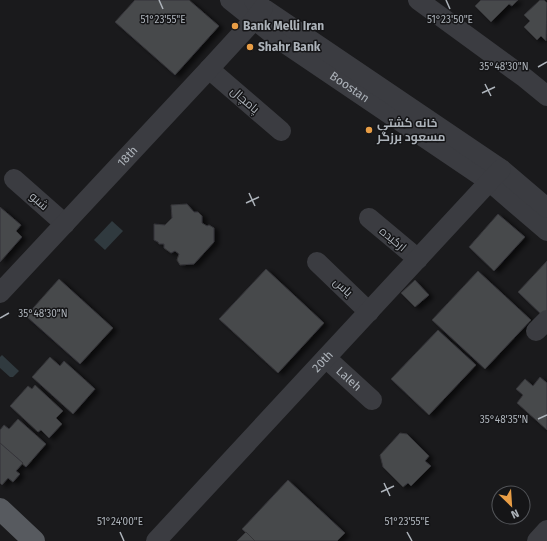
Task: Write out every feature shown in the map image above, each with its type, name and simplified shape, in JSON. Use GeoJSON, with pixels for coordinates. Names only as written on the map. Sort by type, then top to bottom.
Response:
{"type":"FeatureCollection","features":[{"type":"Feature","properties":{"kind":"main road"},"geometry":{"type":"LineString","coordinates":[[0,509],[34,541]]}},
{"type":"Feature","properties":{"kind":"main road"},"geometry":{"type":"LineString","coordinates":[[0,530],[12,541]]}},
{"type":"Feature","properties":{"kind":"street","name":"Boostan"},"geometry":{"type":"LineString","coordinates":[[230,0],[257,10],[496,176],[547,208]]}},
{"type":"Feature","properties":{"kind":"street"},"geometry":{"type":"LineString","coordinates":[[418,0],[547,96]]}},
{"type":"Feature","properties":{"kind":"street","name":"18th"},"geometry":{"type":"LineString","coordinates":[[0,293],[209,69],[257,10]]}},
{"type":"Feature","properties":{"kind":"street","name":"پامچال"},"geometry":{"type":"LineString","coordinates":[[209,69],[281,131]]}},
{"type":"Feature","properties":{"kind":"street","name":"Boostan"},"geometry":{"type":"LineString","coordinates":[[496,176],[547,231]]}},
{"type":"Feature","properties":{"kind":"street","name":"20th"},"geometry":{"type":"LineString","coordinates":[[156,541],[496,176]]}},
{"type":"Feature","properties":{"kind":"street","name":"شبو"},"geometry":{"type":"LineString","coordinates":[[14,179],[65,224]]}},
{"type":"Feature","properties":{"kind":"street","name":"ارکیده"},"geometry":{"type":"LineString","coordinates":[[368,218],[418,259]]}},
{"type":"Feature","properties":{"kind":"street","name":"یاس"},"geometry":{"type":"LineString","coordinates":[[317,262],[369,312]]}},
{"type":"Feature","properties":{"kind":"street","name":"Laleh"},"geometry":{"type":"LineString","coordinates":[[326,358],[372,400]]}},
{"type":"Feature","properties":{"kind":"street"},"geometry":{"type":"LineString","coordinates":[[537,541],[547,530]]}},
{"type":"Feature","properties":{"kind":"shaded area"},"geometry":{"type":"Polygon","coordinates":[[[112,221],[123,231],[105,250],[94,240],[112,221]]]}},
{"type":"Feature","properties":{"kind":"shaded area"},"geometry":{"type":"Polygon","coordinates":[[[2,355],[19,371],[13,377],[10,377],[0,368],[0,357],[2,355]]]}},
{"type":"Feature","properties":{"kind":"building"},"geometry":{"type":"Polygon","coordinates":[[[135,0],[189,0],[219,26],[175,75],[115,22],[135,0]]]}},
{"type":"Feature","properties":{"kind":"building"},"geometry":{"type":"Polygon","coordinates":[[[481,0],[518,0],[512,6],[509,4],[491,22],[475,6],[481,0]]]}},
{"type":"Feature","properties":{"kind":"building"},"geometry":{"type":"Polygon","coordinates":[[[540,0],[544,0],[547,3],[546,41],[541,36],[537,40],[524,27],[530,21],[524,15],[540,0]]]}},
{"type":"Feature","properties":{"kind":"building"},"geometry":{"type":"Polygon","coordinates":[[[187,204],[194,212],[198,212],[202,216],[202,223],[214,228],[214,242],[194,264],[180,265],[177,260],[179,254],[175,251],[171,253],[164,248],[164,244],[159,244],[154,240],[154,224],[165,225],[172,218],[171,205],[187,204]]]}},
{"type":"Feature","properties":{"kind":"building"},"geometry":{"type":"Polygon","coordinates":[[[0,207],[21,225],[16,231],[22,237],[0,262],[0,207]]]}},
{"type":"Feature","properties":{"kind":"building"},"geometry":{"type":"Polygon","coordinates":[[[498,214],[525,237],[494,271],[469,247],[498,214]]]}},
{"type":"Feature","properties":{"kind":"building"},"geometry":{"type":"Polygon","coordinates":[[[547,261],[547,315],[545,318],[518,292],[547,261]]]}},
{"type":"Feature","properties":{"kind":"building"},"geometry":{"type":"Polygon","coordinates":[[[266,269],[324,323],[278,373],[219,319],[266,269]]]}},
{"type":"Feature","properties":{"kind":"building"},"geometry":{"type":"Polygon","coordinates":[[[478,271],[531,320],[485,369],[432,320],[478,271]]]}},
{"type":"Feature","properties":{"kind":"building"},"geometry":{"type":"Polygon","coordinates":[[[59,279],[113,328],[80,364],[26,316],[59,279]]]}},
{"type":"Feature","properties":{"kind":"building"},"geometry":{"type":"Polygon","coordinates":[[[415,280],[429,295],[415,307],[401,293],[415,280]]]}},
{"type":"Feature","properties":{"kind":"building"},"geometry":{"type":"Polygon","coordinates":[[[438,330],[476,365],[429,415],[391,379],[438,330]]]}},
{"type":"Feature","properties":{"kind":"building"},"geometry":{"type":"Polygon","coordinates":[[[50,357],[60,366],[64,361],[95,389],[73,414],[32,377],[50,357]]]}},
{"type":"Feature","properties":{"kind":"building"},"geometry":{"type":"Polygon","coordinates":[[[540,377],[547,383],[547,430],[517,403],[523,395],[516,389],[525,379],[533,386],[540,377]]]}},
{"type":"Feature","properties":{"kind":"building"},"geometry":{"type":"Polygon","coordinates":[[[35,385],[63,411],[56,418],[62,424],[49,438],[41,430],[38,432],[10,406],[28,386],[32,389],[35,385]]]}},
{"type":"Feature","properties":{"kind":"building"},"geometry":{"type":"Polygon","coordinates":[[[18,419],[46,444],[26,467],[0,445],[0,430],[4,425],[9,429],[18,419]]]}},
{"type":"Feature","properties":{"kind":"building"},"geometry":{"type":"Polygon","coordinates":[[[400,433],[407,434],[429,456],[425,461],[431,466],[411,486],[408,483],[403,487],[383,467],[380,455],[400,433]]]}},
{"type":"Feature","properties":{"kind":"building"},"geometry":{"type":"Polygon","coordinates":[[[0,443],[23,463],[16,471],[20,474],[13,482],[8,478],[2,485],[0,483],[0,443]]]}},
{"type":"Feature","properties":{"kind":"building"},"geometry":{"type":"Polygon","coordinates":[[[288,480],[345,533],[337,541],[255,541],[242,529],[288,480]]]}},
{"type":"Feature","properties":{"kind":"building"},"geometry":{"type":"Polygon","coordinates":[[[246,532],[255,541],[237,541],[246,532]]]}},
{"type":"Feature","properties":{"kind":"place","name":"Bank Melli Iran"},"geometry":{"type":"Point","coordinates":[235,26]}},
{"type":"Feature","properties":{"kind":"place","name":"Shahr Bank"},"geometry":{"type":"Point","coordinates":[250,47]}},
{"type":"Feature","properties":{"kind":"place","name":"خانه کشتی مسعود برزگر"},"geometry":{"type":"Point","coordinates":[369,130]}}]}
